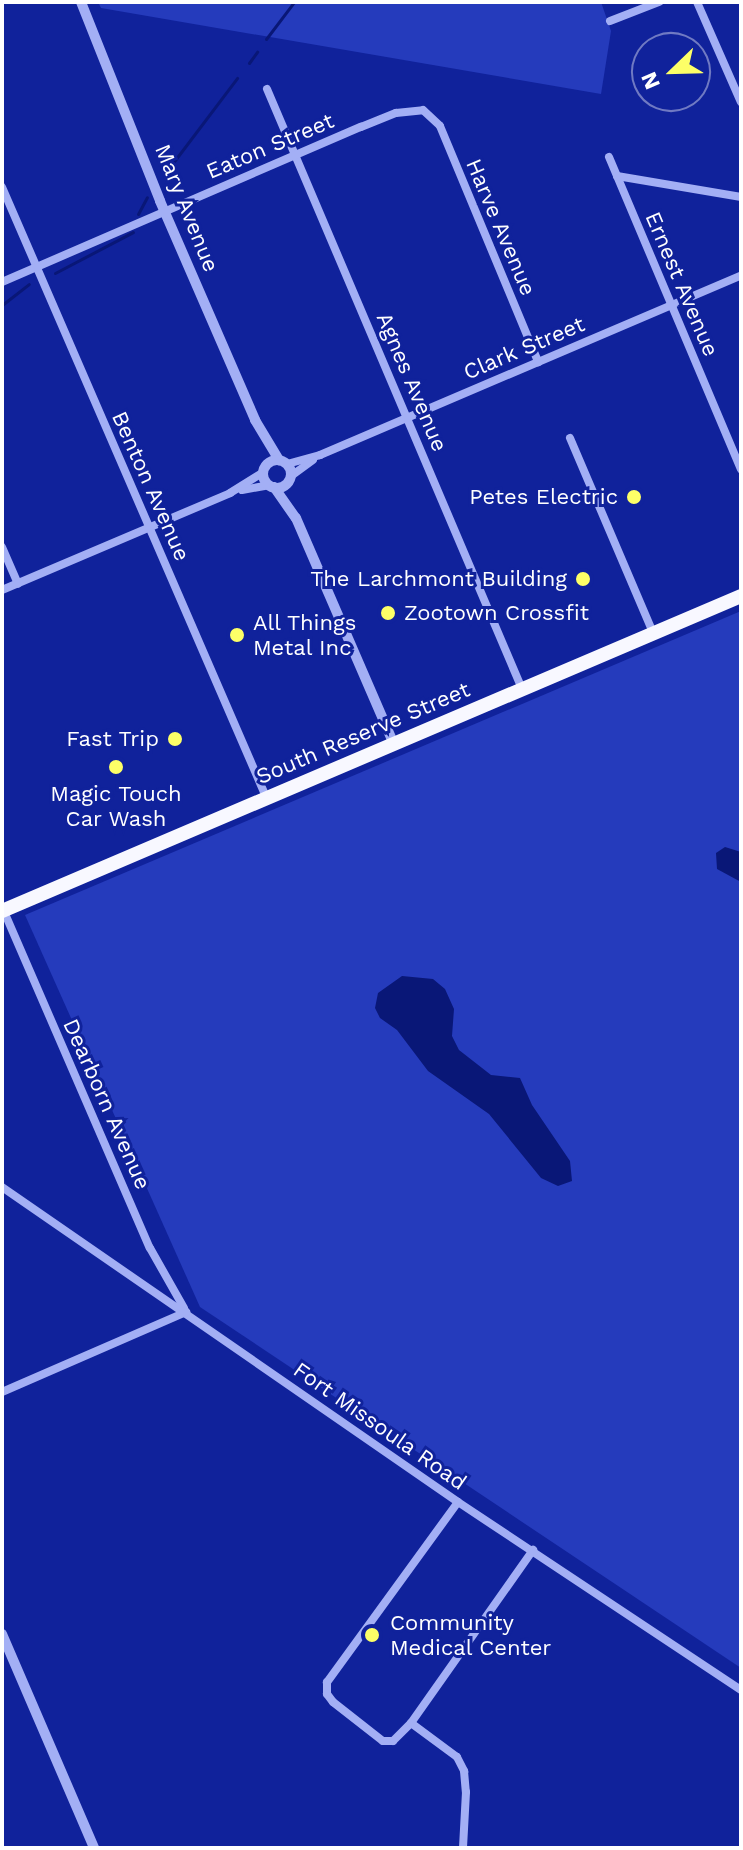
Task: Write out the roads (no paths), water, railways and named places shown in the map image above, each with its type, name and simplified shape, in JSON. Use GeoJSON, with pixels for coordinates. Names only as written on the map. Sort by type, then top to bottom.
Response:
{"type":"FeatureCollection","features":[{"type":"Feature","properties":{"kind":"highway","name":"South Reserve Street"},"geometry":{"type":"LineString","coordinates":[[2,910],[741,596]]}},
{"type":"Feature","properties":{"kind":"street"},"geometry":{"type":"LineString","coordinates":[[610,21],[659,2]]}},
{"type":"Feature","properties":{"kind":"street"},"geometry":{"type":"LineString","coordinates":[[697,2],[741,102]]}},
{"type":"Feature","properties":{"kind":"street","name":"Mary Avenue"},"geometry":{"type":"LineString","coordinates":[[80,5],[255,420],[271,486],[296,518]]}},
{"type":"Feature","properties":{"kind":"street","name":"Agnes Avenue"},"geometry":{"type":"LineString","coordinates":[[267,89],[522,689]]}},
{"type":"Feature","properties":{"kind":"street","name":"Eaton Street"},"geometry":{"type":"LineString","coordinates":[[2,282],[396,113],[423,110]]}},
{"type":"Feature","properties":{"kind":"street","name":"Harve Avenue"},"geometry":{"type":"LineString","coordinates":[[423,110],[440,126],[538,362]]}},
{"type":"Feature","properties":{"kind":"street","name":"Ernest Avenue"},"geometry":{"type":"LineString","coordinates":[[609,157],[741,469]]}},
{"type":"Feature","properties":{"kind":"street"},"geometry":{"type":"LineString","coordinates":[[617,176],[741,197]]}},
{"type":"Feature","properties":{"kind":"street","name":"Benton Avenue"},"geometry":{"type":"LineString","coordinates":[[2,187],[267,799]]}},
{"type":"Feature","properties":{"kind":"street","name":"Clark Street"},"geometry":{"type":"LineString","coordinates":[[283,462],[320,455],[741,275]]}},
{"type":"Feature","properties":{"kind":"street","name":"Mary Avenue"},"geometry":{"type":"LineString","coordinates":[[255,420],[290,478],[296,518]]}},
{"type":"Feature","properties":{"kind":"street"},"geometry":{"type":"LineString","coordinates":[[570,438],[653,633]]}},
{"type":"Feature","properties":{"kind":"street","name":"Clark Street"},"geometry":{"type":"LineString","coordinates":[[290,478],[320,455]]}},
{"type":"Feature","properties":{"kind":"street"},"geometry":{"type":"LineString","coordinates":[[2,590],[230,493],[266,468],[283,462]]}},
{"type":"Feature","properties":{"kind":"street"},"geometry":{"type":"LineString","coordinates":[[230,493],[283,486],[290,478]]}},
{"type":"Feature","properties":{"kind":"street"},"geometry":{"type":"LineString","coordinates":[[296,518],[394,744]]}},
{"type":"Feature","properties":{"kind":"street"},"geometry":{"type":"LineString","coordinates":[[2,547],[18,584]]}},
{"type":"Feature","properties":{"kind":"street","name":"Dearborn Avenue"},"geometry":{"type":"LineString","coordinates":[[2,910],[150,1248],[186,1312]]}},
{"type":"Feature","properties":{"kind":"street","name":"Fort Missoula Road"},"geometry":{"type":"LineString","coordinates":[[2,1187],[458,1502],[741,1690]]}},
{"type":"Feature","properties":{"kind":"street"},"geometry":{"type":"LineString","coordinates":[[2,1392],[186,1312]]}},
{"type":"Feature","properties":{"kind":"street"},"geometry":{"type":"LineString","coordinates":[[458,1502],[327,1682],[327,1694],[333,1702],[383,1741],[393,1741],[411,1723],[533,1550]]}},
{"type":"Feature","properties":{"kind":"street"},"geometry":{"type":"LineString","coordinates":[[2,1634],[94,1848]]}},
{"type":"Feature","properties":{"kind":"street"},"geometry":{"type":"LineString","coordinates":[[411,1723],[457,1757],[464,1771],[463,1848]]}},
{"type":"Feature","properties":{"kind":"waterway"},"geometry":{"type":"LineString","coordinates":[[266,39],[294,2]]}},
{"type":"Feature","properties":{"kind":"waterway"},"geometry":{"type":"LineString","coordinates":[[249,63],[257,52]]}},
{"type":"Feature","properties":{"kind":"waterway"},"geometry":{"type":"LineString","coordinates":[[166,172],[237,78]]}},
{"type":"Feature","properties":{"kind":"waterway"},"geometry":{"type":"LineString","coordinates":[[138,214],[147,197]]}},
{"type":"Feature","properties":{"kind":"waterway"},"geometry":{"type":"LineString","coordinates":[[55,273],[133,232]]}},
{"type":"Feature","properties":{"kind":"waterway"},"geometry":{"type":"LineString","coordinates":[[2,305],[29,284]]}},
{"type":"Feature","properties":{"kind":"place","name":"Petes Electric"},"geometry":{"type":"Point","coordinates":[634,497]}},
{"type":"Feature","properties":{"kind":"place","name":"The Larchmont Building"},"geometry":{"type":"Point","coordinates":[583,579]}},
{"type":"Feature","properties":{"kind":"place","name":"Zootown Crossfit"},"geometry":{"type":"Point","coordinates":[388,613]}},
{"type":"Feature","properties":{"kind":"place","name":"All Things Metal Inc"},"geometry":{"type":"Point","coordinates":[237,635]}},
{"type":"Feature","properties":{"kind":"place","name":"Fast Trip"},"geometry":{"type":"Point","coordinates":[175,739]}},
{"type":"Feature","properties":{"kind":"place","name":"Magic Touch Car Wash"},"geometry":{"type":"Point","coordinates":[116,767]}},
{"type":"Feature","properties":{"kind":"place","name":"Community Medical Center"},"geometry":{"type":"Point","coordinates":[372,1635]}}]}
